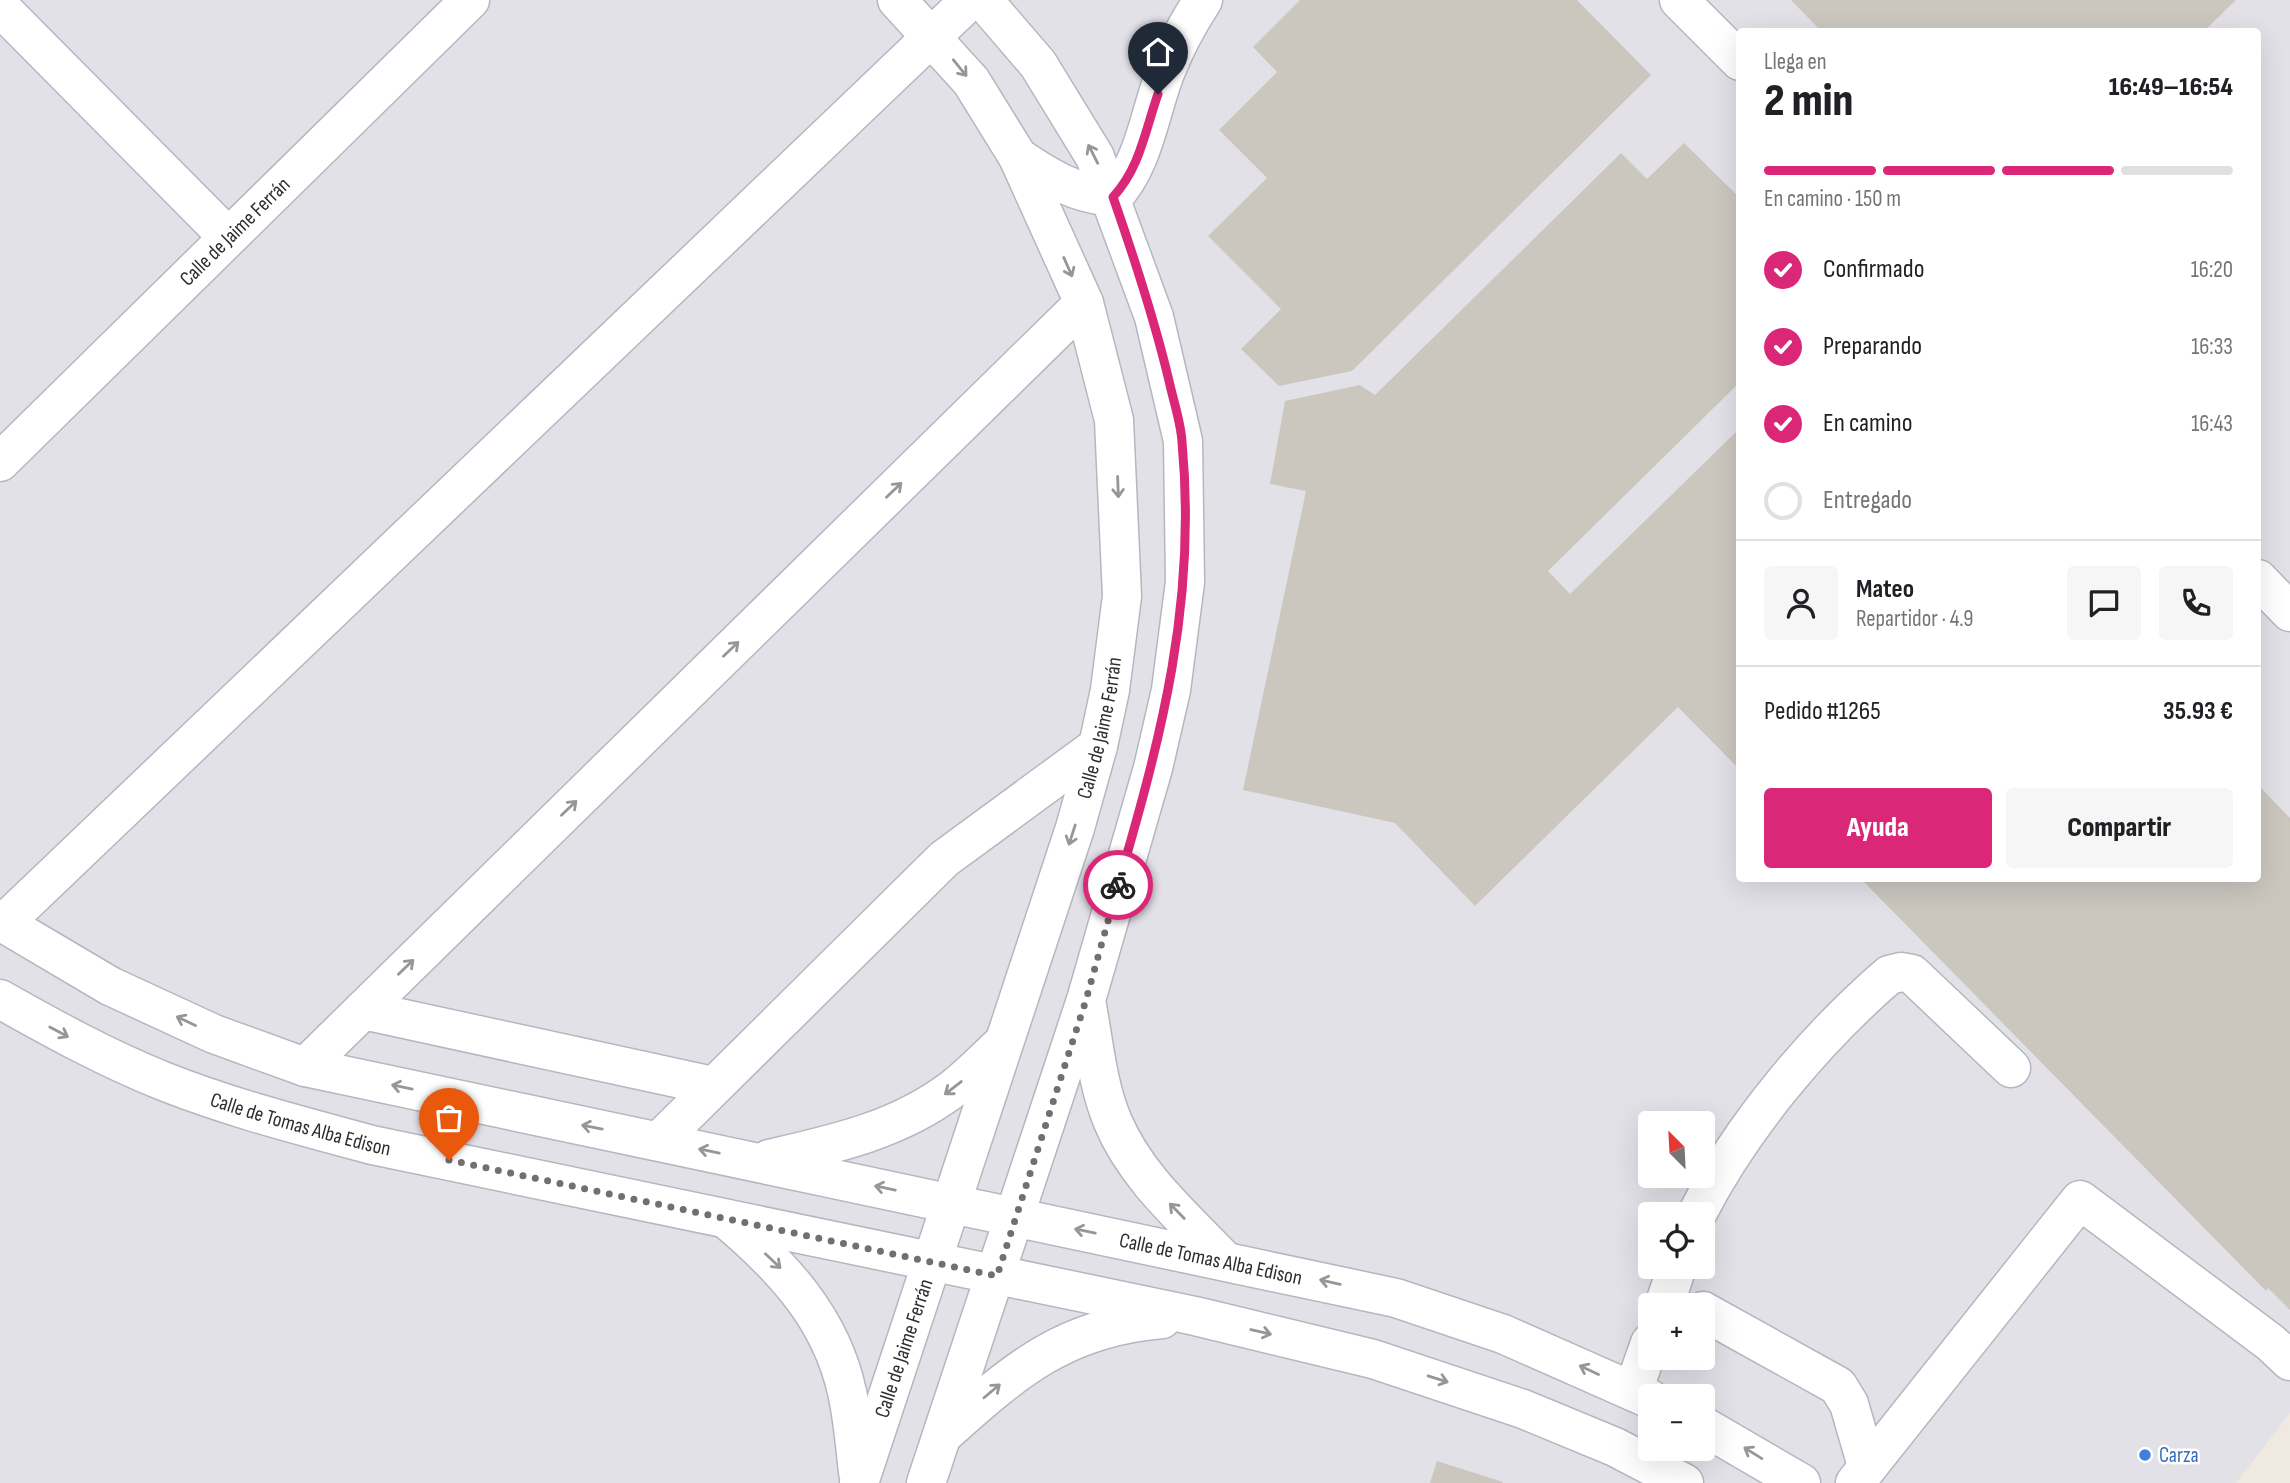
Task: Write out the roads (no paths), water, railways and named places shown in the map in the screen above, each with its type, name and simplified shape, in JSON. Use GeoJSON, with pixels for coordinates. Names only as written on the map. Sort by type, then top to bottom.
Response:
{"type":"FeatureCollection","features":[{"type":"Feature","properties":{"kind":"street","name":"Calle de Jaime Ferrán"},"geometry":{"type":"LineString","coordinates":[[0,462],[470,0]]}},
{"type":"Feature","properties":{"kind":"street","name":"Calle de Jaime Ferrán"},"geometry":{"type":"LineString","coordinates":[[859,1482],[1075,828],[1098,746],[1118,636],[1122,596],[1114,420],[1084,303],[1018,157],[971,81],[897,0]]}},
{"type":"Feature","properties":{"kind":"street"},"geometry":{"type":"LineString","coordinates":[[2,922],[970,0]]}},
{"type":"Feature","properties":{"kind":"street"},"geometry":{"type":"LineString","coordinates":[[926,1483],[997,1276],[1086,1000],[1153,768],[1171,690],[1185,582],[1182,440],[1154,317],[1113,197],[1096,157],[1067,106],[1038,64],[983,0]]}},
{"type":"Feature","properties":{"kind":"street"},"geometry":{"type":"LineString","coordinates":[[1113,197],[1129,180],[1166,72],[1185,29],[1203,0]]}},
{"type":"Feature","properties":{"kind":"street"},"geometry":{"type":"LineString","coordinates":[[1679,0],[1736,57]]}},
{"type":"Feature","properties":{"kind":"street"},"geometry":{"type":"LineString","coordinates":[[0,7],[227,236]]}},
{"type":"Feature","properties":{"kind":"street"},"geometry":{"type":"LineString","coordinates":[[1018,157],[1058,184],[1087,195],[1113,197]]}},
{"type":"Feature","properties":{"kind":"street"},"geometry":{"type":"LineString","coordinates":[[305,1067],[1084,303]]}},
{"type":"Feature","properties":{"kind":"street"},"geometry":{"type":"LineString","coordinates":[[2261,582],[2290,612]]}},
{"type":"Feature","properties":{"kind":"street"},"geometry":{"type":"LineString","coordinates":[[659,1141],[944,859],[1098,746]]}},
{"type":"Feature","properties":{"kind":"street","name":"Calle de Tomas Alba Edison"},"geometry":{"type":"LineString","coordinates":[[2,922],[110,986],[214,1034],[305,1067],[1326,1281],[1446,1313],[1575,1363],[1638,1393]]}},
{"type":"Feature","properties":{"kind":"street"},"geometry":{"type":"LineString","coordinates":[[1704,1202],[1723,1166],[1754,1121],[1833,1029],[1889,975],[1901,972],[1912,974],[2011,1068]]}},
{"type":"Feature","properties":{"kind":"street","name":"Calle de Tomas Alba Edison"},"geometry":{"type":"LineString","coordinates":[[0,999],[61,1033],[161,1080],[258,1115],[372,1145],[1195,1316],[1373,1359],[1447,1381],[1615,1447],[1684,1483]]}},
{"type":"Feature","properties":{"kind":"street"},"geometry":{"type":"LineString","coordinates":[[1086,1000],[1105,1098],[1119,1136],[1147,1179],[1224,1260]]}},
{"type":"Feature","properties":{"kind":"street"},"geometry":{"type":"LineString","coordinates":[[363,1010],[713,1086]]}},
{"type":"Feature","properties":{"kind":"street","name":"Calle de Tomas Alba Edison"},"geometry":{"type":"LineString","coordinates":[[758,1161],[823,1147],[901,1121],[956,1087],[1003,1043]]}},
{"type":"Feature","properties":{"kind":"street"},"geometry":{"type":"LineString","coordinates":[[1861,1475],[2080,1200],[2271,1343],[2290,1361]]}},
{"type":"Feature","properties":{"kind":"street","name":"Calle de Jaime Ferrán"},"geometry":{"type":"LineString","coordinates":[[721,1216],[782,1269],[820,1322],[842,1371],[848,1394],[859,1482]]}},
{"type":"Feature","properties":{"kind":"street","name":"Calle de Tomas Alba Edison"},"geometry":{"type":"LineString","coordinates":[[941,1437],[993,1389],[1046,1352],[1078,1337],[1119,1325],[1195,1316]]}},
{"type":"Feature","properties":{"kind":"street"},"geometry":{"type":"LineString","coordinates":[[1715,1318],[1838,1386],[1849,1404],[1861,1475]]}},
{"type":"Feature","properties":{"kind":"street"},"geometry":{"type":"LineString","coordinates":[[1715,1433],[1801,1483]]}},
{"type":"Feature","properties":{"kind":"place","name":"Carza"},"geometry":{"type":"Point","coordinates":[2145,1455]}}]}
